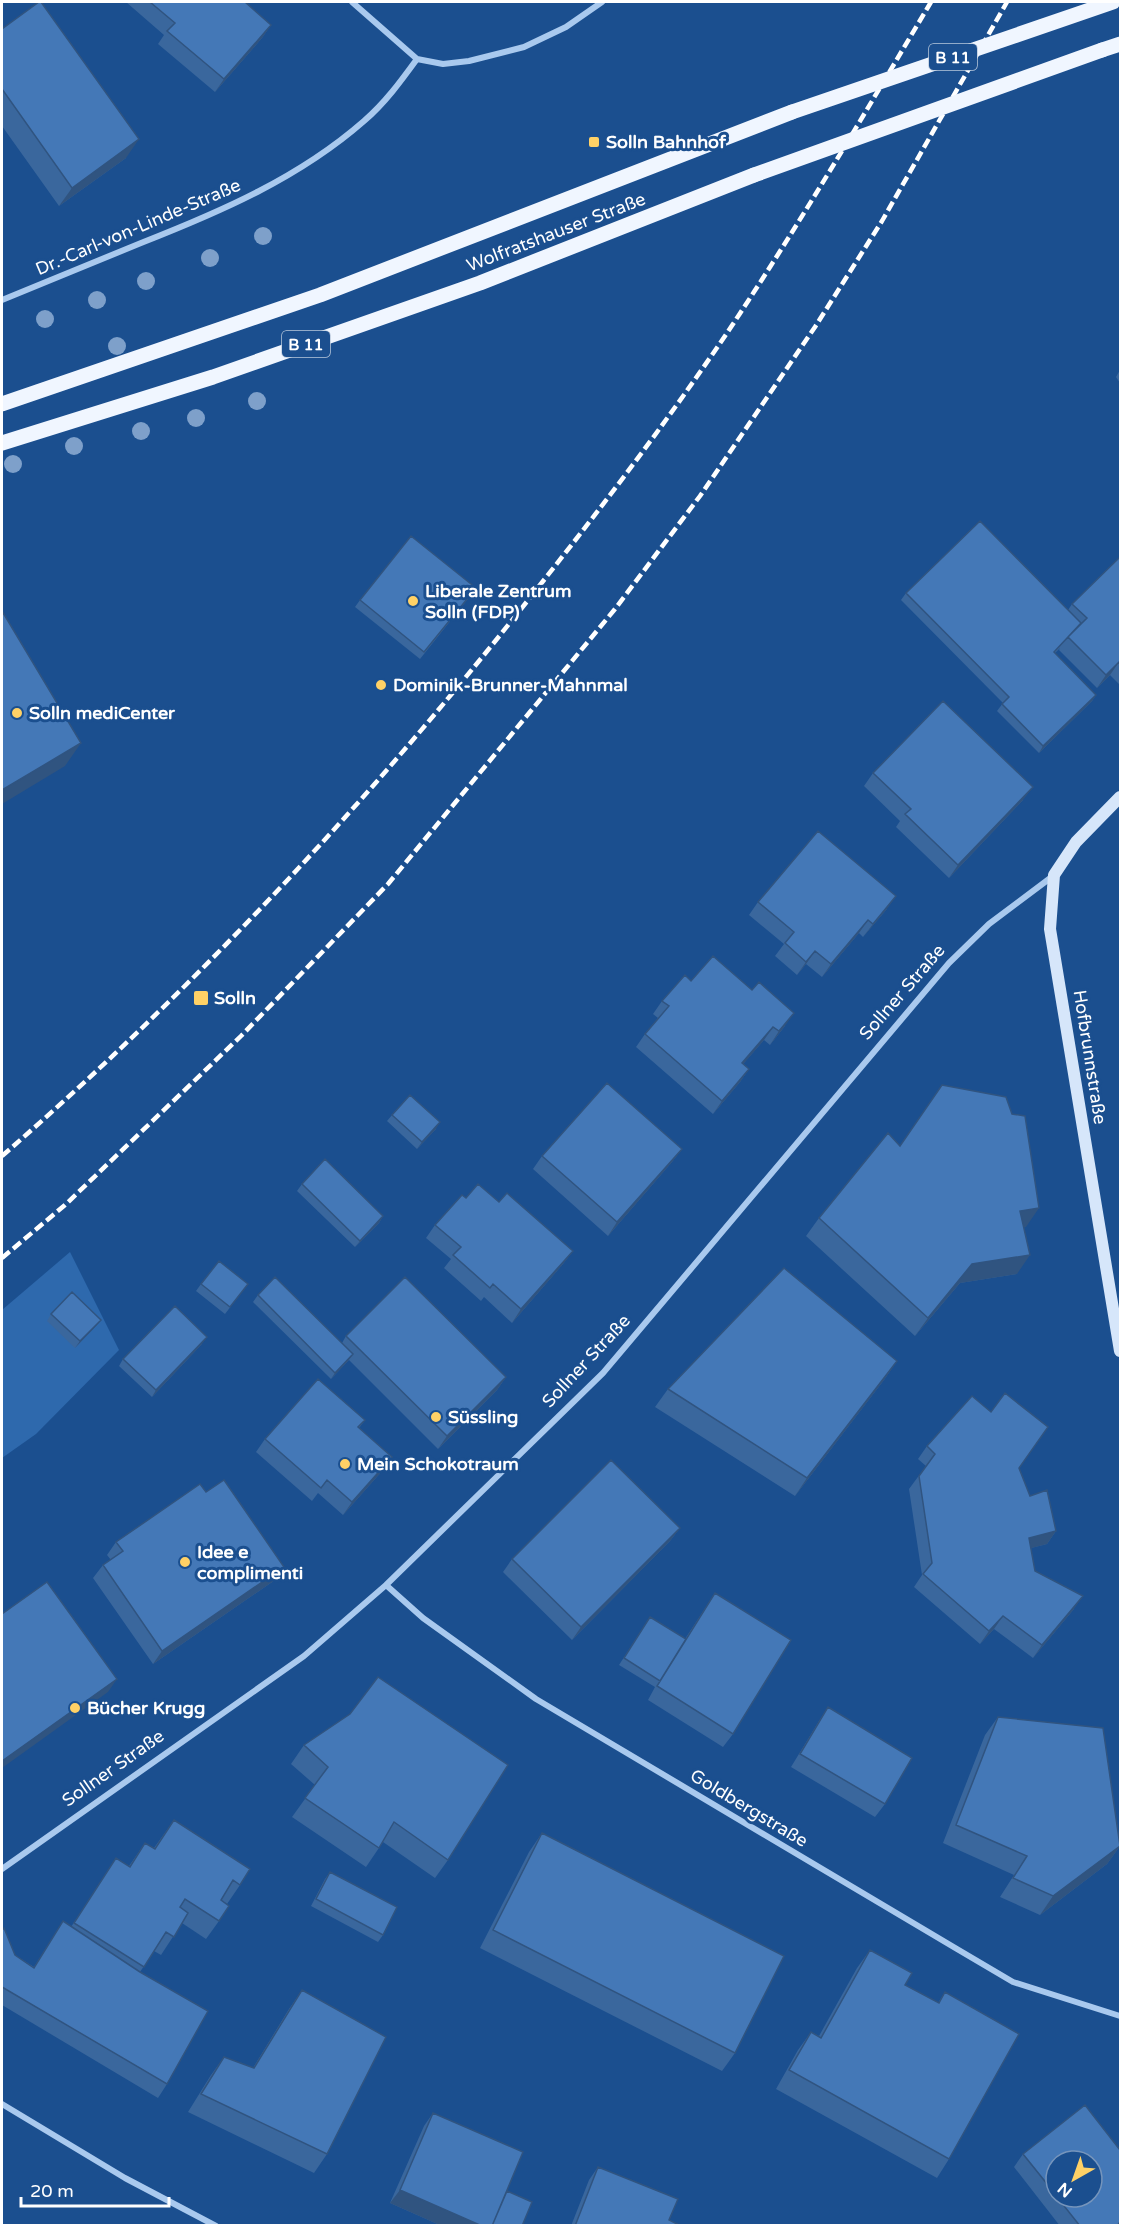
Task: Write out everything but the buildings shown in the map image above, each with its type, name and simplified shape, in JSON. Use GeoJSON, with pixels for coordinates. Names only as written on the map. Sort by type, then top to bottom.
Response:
{"type":"FeatureCollection","features":[{"type":"Feature","properties":{"kind":"main road","name":"Wolfratshauser Straße"},"geometry":{"type":"LineString","coordinates":[[2,404],[320,295],[792,112],[1113,2]]}},
{"type":"Feature","properties":{"kind":"main road","name":"Wolfratshauser Straße"},"geometry":{"type":"LineString","coordinates":[[2,443],[213,377],[458,291],[754,175],[1120,44]]}},
{"type":"Feature","properties":{"kind":"street"},"geometry":{"type":"LineString","coordinates":[[352,2],[417,59],[443,64],[524,47],[566,27],[602,2]]}},
{"type":"Feature","properties":{"kind":"street","name":"Dr.-Carl-von-Linde-Straße"},"geometry":{"type":"LineString","coordinates":[[2,300],[219,212],[299,168],[334,147],[366,120],[395,89],[417,59]]}},
{"type":"Feature","properties":{"kind":"street","name":"Sollner Straße"},"geometry":{"type":"LineString","coordinates":[[2,1869],[304,1656],[386,1585],[603,1373],[949,963],[989,924],[1054,874],[1076,842],[1120,797]]}},
{"type":"Feature","properties":{"kind":"street","name":"Hofbrunnstraße"},"geometry":{"type":"LineString","coordinates":[[1054,874],[1050,928],[1120,1351]]}},
{"type":"Feature","properties":{"kind":"street","name":"Goldbergstraße"},"geometry":{"type":"LineString","coordinates":[[386,1585],[423,1618],[536,1699],[966,1955],[1012,1982],[1120,2016]]}},
{"type":"Feature","properties":{"kind":"street"},"geometry":{"type":"LineString","coordinates":[[2,2104],[125,2178],[216,2226]]}},
{"type":"Feature","properties":{"kind":"shaded area"},"geometry":{"type":"Polygon","coordinates":[[[70,1252],[119,1350],[36,1434],[2,1458],[2,1310],[70,1252]]]}},
{"type":"Feature","properties":{"kind":"railway"},"geometry":{"type":"LineString","coordinates":[[2,1156],[146,1024],[284,884],[415,737],[540,585],[682,398],[727,333],[806,210],[931,2]]}},
{"type":"Feature","properties":{"kind":"railway"},"geometry":{"type":"LineString","coordinates":[[2,1258],[65,1205],[241,1036],[388,884],[615,609],[700,496],[815,327],[882,221],[1007,2]]}},
{"type":"Feature","properties":{"kind":"place","name":"Solln Bahnhof"},"geometry":{"type":"Point","coordinates":[594,142]}},
{"type":"Feature","properties":{"kind":"place","name":"Liberale Zentrum Solln (FDP)"},"geometry":{"type":"Point","coordinates":[413,601]}},
{"type":"Feature","properties":{"kind":"place","name":"Dominik-Brunner-Mahnmal"},"geometry":{"type":"Point","coordinates":[381,685]}},
{"type":"Feature","properties":{"kind":"place","name":"Solln mediCenter"},"geometry":{"type":"Point","coordinates":[17,713]}},
{"type":"Feature","properties":{"kind":"place","name":"Solln"},"geometry":{"type":"Point","coordinates":[201,998]}},
{"type":"Feature","properties":{"kind":"place","name":"Süssling"},"geometry":{"type":"Point","coordinates":[436,1417]}},
{"type":"Feature","properties":{"kind":"place","name":"Mein Schokotraum"},"geometry":{"type":"Point","coordinates":[345,1464]}},
{"type":"Feature","properties":{"kind":"place","name":"Idee e complimenti"},"geometry":{"type":"Point","coordinates":[185,1562]}},
{"type":"Feature","properties":{"kind":"place","name":"Bücher Krugg"},"geometry":{"type":"Point","coordinates":[75,1708]}}]}
